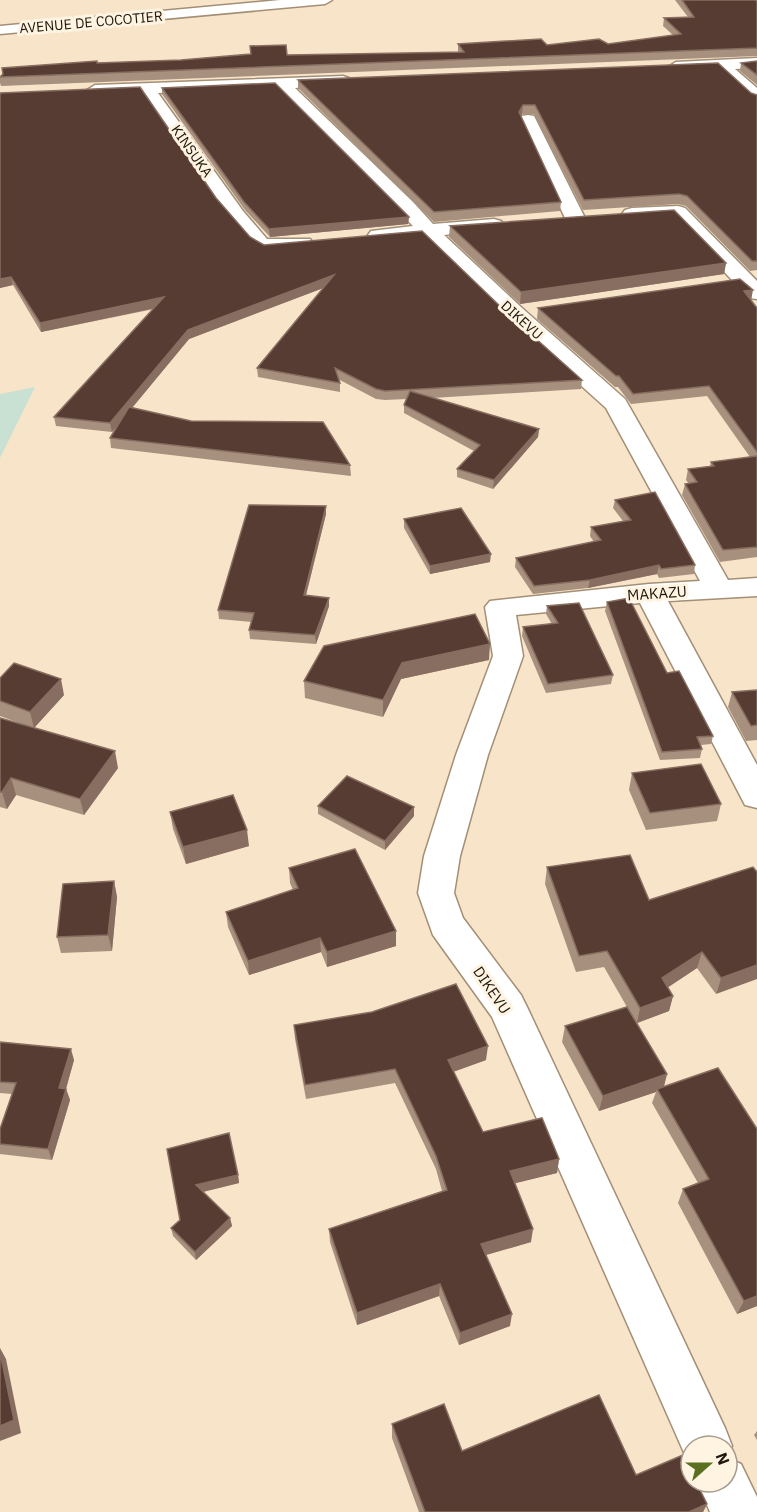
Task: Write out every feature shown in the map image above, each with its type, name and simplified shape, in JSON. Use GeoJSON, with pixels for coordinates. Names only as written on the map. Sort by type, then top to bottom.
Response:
{"type":"FeatureCollection","features":[{"type":"Feature","properties":{"kind":"street","name":"AVENUE DE COCOTIER"},"geometry":{"type":"LineString","coordinates":[[0,30],[325,0]]}},
{"type":"Feature","properties":{"kind":"street"},"geometry":{"type":"LineString","coordinates":[[662,68],[757,63]]}},
{"type":"Feature","properties":{"kind":"street"},"geometry":{"type":"LineString","coordinates":[[721,65],[757,97]]}},
{"type":"Feature","properties":{"kind":"street"},"geometry":{"type":"LineString","coordinates":[[79,90],[365,80]]}},
{"type":"Feature","properties":{"kind":"street","name":"DIKEVU"},"geometry":{"type":"LineString","coordinates":[[282,84],[406,206],[428,231],[514,313],[616,404],[719,590]]}},
{"type":"Feature","properties":{"kind":"street","name":"KINSUKA"},"geometry":{"type":"LineString","coordinates":[[147,88],[236,215],[264,245],[320,241]]}},
{"type":"Feature","properties":{"kind":"street"},"geometry":{"type":"LineString","coordinates":[[528,120],[574,218]]}},
{"type":"Feature","properties":{"kind":"street"},"geometry":{"type":"LineString","coordinates":[[552,220],[678,212],[753,283]]}},
{"type":"Feature","properties":{"kind":"street"},"geometry":{"type":"LineString","coordinates":[[356,238],[518,223]]}},
{"type":"Feature","properties":{"kind":"street"},"geometry":{"type":"LineString","coordinates":[[722,282],[753,283]]}},
{"type":"Feature","properties":{"kind":"street"},"geometry":{"type":"LineString","coordinates":[[514,313],[537,310]]}},
{"type":"Feature","properties":{"kind":"street","name":"MAKAZU"},"geometry":{"type":"LineString","coordinates":[[557,602],[757,587]]}},
{"type":"Feature","properties":{"kind":"street"},"geometry":{"type":"LineString","coordinates":[[649,594],[757,796]]}},
{"type":"Feature","properties":{"kind":"street","name":"DIKEVU"},"geometry":{"type":"LineString","coordinates":[[557,602],[500,607],[508,656],[472,755],[448,833],[436,893],[446,924],[507,1007],[702,1434]]}},
{"type":"Feature","properties":{"kind":"street"},"geometry":{"type":"LineString","coordinates":[[729,1494],[737,1512]]}},
{"type":"Feature","properties":{"kind":"green space"},"geometry":{"type":"Polygon","coordinates":[[[35,387],[0,458],[0,394],[35,387]]]}},
{"type":"Feature","properties":{"kind":"building"},"geometry":{"type":"Polygon","coordinates":[[[682,0],[757,1],[757,48],[0,77],[3,74],[2,68],[97,61],[97,63],[181,60],[251,54],[250,46],[286,45],[287,55],[464,52],[458,44],[541,39],[547,45],[599,39],[608,44],[681,34],[664,18],[694,17],[682,0]]]}},
{"type":"Feature","properties":{"kind":"building"},"geometry":{"type":"Polygon","coordinates":[[[757,61],[757,75],[741,63],[757,61]]]}},
{"type":"Feature","properties":{"kind":"building"},"geometry":{"type":"Polygon","coordinates":[[[718,63],[751,93],[757,95],[757,261],[752,261],[687,196],[679,194],[584,200],[535,105],[523,105],[519,112],[561,202],[434,212],[298,80],[718,63]]]}},
{"type":"Feature","properties":{"kind":"building"},"geometry":{"type":"Polygon","coordinates":[[[275,83],[409,217],[269,229],[244,202],[162,88],[275,83]]]}},
{"type":"Feature","properties":{"kind":"building"},"geometry":{"type":"Polygon","coordinates":[[[140,87],[216,198],[250,237],[264,245],[422,231],[505,311],[582,380],[385,391],[376,389],[335,368],[340,383],[257,368],[334,275],[188,330],[110,423],[54,417],[164,297],[40,323],[11,277],[0,279],[0,93],[140,87]]]}},
{"type":"Feature","properties":{"kind":"building"},"geometry":{"type":"Polygon","coordinates":[[[674,210],[726,263],[521,292],[450,226],[674,210]]]}},
{"type":"Feature","properties":{"kind":"building"},"geometry":{"type":"Polygon","coordinates":[[[740,279],[753,290],[744,291],[757,308],[757,452],[709,386],[633,394],[619,376],[616,376],[538,308],[740,279]]]}},
{"type":"Feature","properties":{"kind":"building"},"geometry":{"type":"Polygon","coordinates":[[[410,391],[539,429],[494,480],[457,469],[480,445],[404,405],[410,391]]]}},
{"type":"Feature","properties":{"kind":"building"},"geometry":{"type":"Polygon","coordinates":[[[129,407],[191,421],[323,422],[350,465],[110,438],[129,407]]]}},
{"type":"Feature","properties":{"kind":"building"},"geometry":{"type":"Polygon","coordinates":[[[757,456],[757,547],[723,550],[685,484],[697,482],[688,469],[714,466],[711,462],[757,456]]]}},
{"type":"Feature","properties":{"kind":"building"},"geometry":{"type":"Polygon","coordinates":[[[655,492],[695,565],[661,569],[659,565],[590,580],[534,586],[516,558],[601,540],[591,527],[631,520],[615,500],[655,492]]]}},
{"type":"Feature","properties":{"kind":"building"},"geometry":{"type":"Polygon","coordinates":[[[249,505],[326,506],[304,595],[329,598],[315,635],[249,630],[254,613],[218,610],[249,505]]]}},
{"type":"Feature","properties":{"kind":"building"},"geometry":{"type":"Polygon","coordinates":[[[461,508],[491,554],[430,566],[404,519],[461,508]]]}},
{"type":"Feature","properties":{"kind":"building"},"geometry":{"type":"Polygon","coordinates":[[[629,598],[667,673],[679,671],[713,736],[697,737],[702,749],[662,752],[607,602],[629,598]]]}},
{"type":"Feature","properties":{"kind":"building"},"geometry":{"type":"Polygon","coordinates":[[[579,603],[613,675],[548,684],[523,627],[558,623],[547,606],[579,603]]]}},
{"type":"Feature","properties":{"kind":"building"},"geometry":{"type":"Polygon","coordinates":[[[475,614],[490,644],[402,663],[383,700],[304,681],[324,646],[475,614]]]}},
{"type":"Feature","properties":{"kind":"building"},"geometry":{"type":"Polygon","coordinates":[[[14,663],[61,679],[30,712],[0,701],[0,678],[14,663]]]}},
{"type":"Feature","properties":{"kind":"building"},"geometry":{"type":"Polygon","coordinates":[[[757,690],[757,725],[751,726],[732,692],[757,690]]]}},
{"type":"Feature","properties":{"kind":"building"},"geometry":{"type":"Polygon","coordinates":[[[0,718],[115,751],[80,799],[11,778],[0,792],[0,718]]]}},
{"type":"Feature","properties":{"kind":"building"},"geometry":{"type":"Polygon","coordinates":[[[701,764],[721,804],[650,813],[632,773],[701,764]]]}},
{"type":"Feature","properties":{"kind":"building"},"geometry":{"type":"Polygon","coordinates":[[[347,776],[414,807],[385,841],[318,806],[347,776]]]}},
{"type":"Feature","properties":{"kind":"building"},"geometry":{"type":"Polygon","coordinates":[[[233,795],[247,830],[183,847],[170,812],[233,795]]]}},
{"type":"Feature","properties":{"kind":"building"},"geometry":{"type":"Polygon","coordinates":[[[355,849],[396,931],[327,952],[320,938],[248,961],[226,912],[298,888],[289,868],[355,849]]]}},
{"type":"Feature","properties":{"kind":"building"},"geometry":{"type":"Polygon","coordinates":[[[630,855],[649,900],[753,867],[757,872],[757,965],[721,978],[702,952],[662,978],[673,996],[640,1008],[607,951],[579,956],[547,867],[630,855]]]}},
{"type":"Feature","properties":{"kind":"building"},"geometry":{"type":"Polygon","coordinates":[[[114,881],[108,935],[57,937],[63,884],[114,881]]]}},
{"type":"Feature","properties":{"kind":"building"},"geometry":{"type":"Polygon","coordinates":[[[456,984],[488,1046],[448,1060],[483,1132],[542,1118],[559,1159],[510,1171],[533,1229],[481,1244],[512,1314],[460,1333],[440,1284],[357,1313],[329,1229],[447,1190],[436,1156],[395,1069],[305,1085],[294,1025],[372,1012],[456,984]]]}},
{"type":"Feature","properties":{"kind":"building"},"geometry":{"type":"Polygon","coordinates":[[[627,1007],[667,1074],[603,1096],[565,1026],[627,1007]]]}},
{"type":"Feature","properties":{"kind":"building"},"geometry":{"type":"Polygon","coordinates":[[[0,1042],[71,1049],[59,1088],[66,1089],[48,1149],[0,1144],[0,1129],[16,1083],[0,1082],[0,1042]]]}},
{"type":"Feature","properties":{"kind":"building"},"geometry":{"type":"Polygon","coordinates":[[[718,1068],[757,1129],[757,1296],[744,1301],[683,1189],[709,1179],[657,1089],[718,1068]]]}},
{"type":"Feature","properties":{"kind":"building"},"geometry":{"type":"Polygon","coordinates":[[[229,1133],[238,1175],[196,1185],[230,1218],[195,1252],[171,1228],[180,1220],[167,1149],[229,1133]]]}},
{"type":"Feature","properties":{"kind":"building"},"geometry":{"type":"Polygon","coordinates":[[[0,1352],[14,1420],[0,1426],[0,1352]]]}},
{"type":"Feature","properties":{"kind":"building"},"geometry":{"type":"Polygon","coordinates":[[[599,1395],[636,1475],[679,1457],[679,1494],[702,1494],[707,1504],[689,1512],[425,1512],[392,1424],[444,1404],[462,1451],[599,1395]]]}}]}
